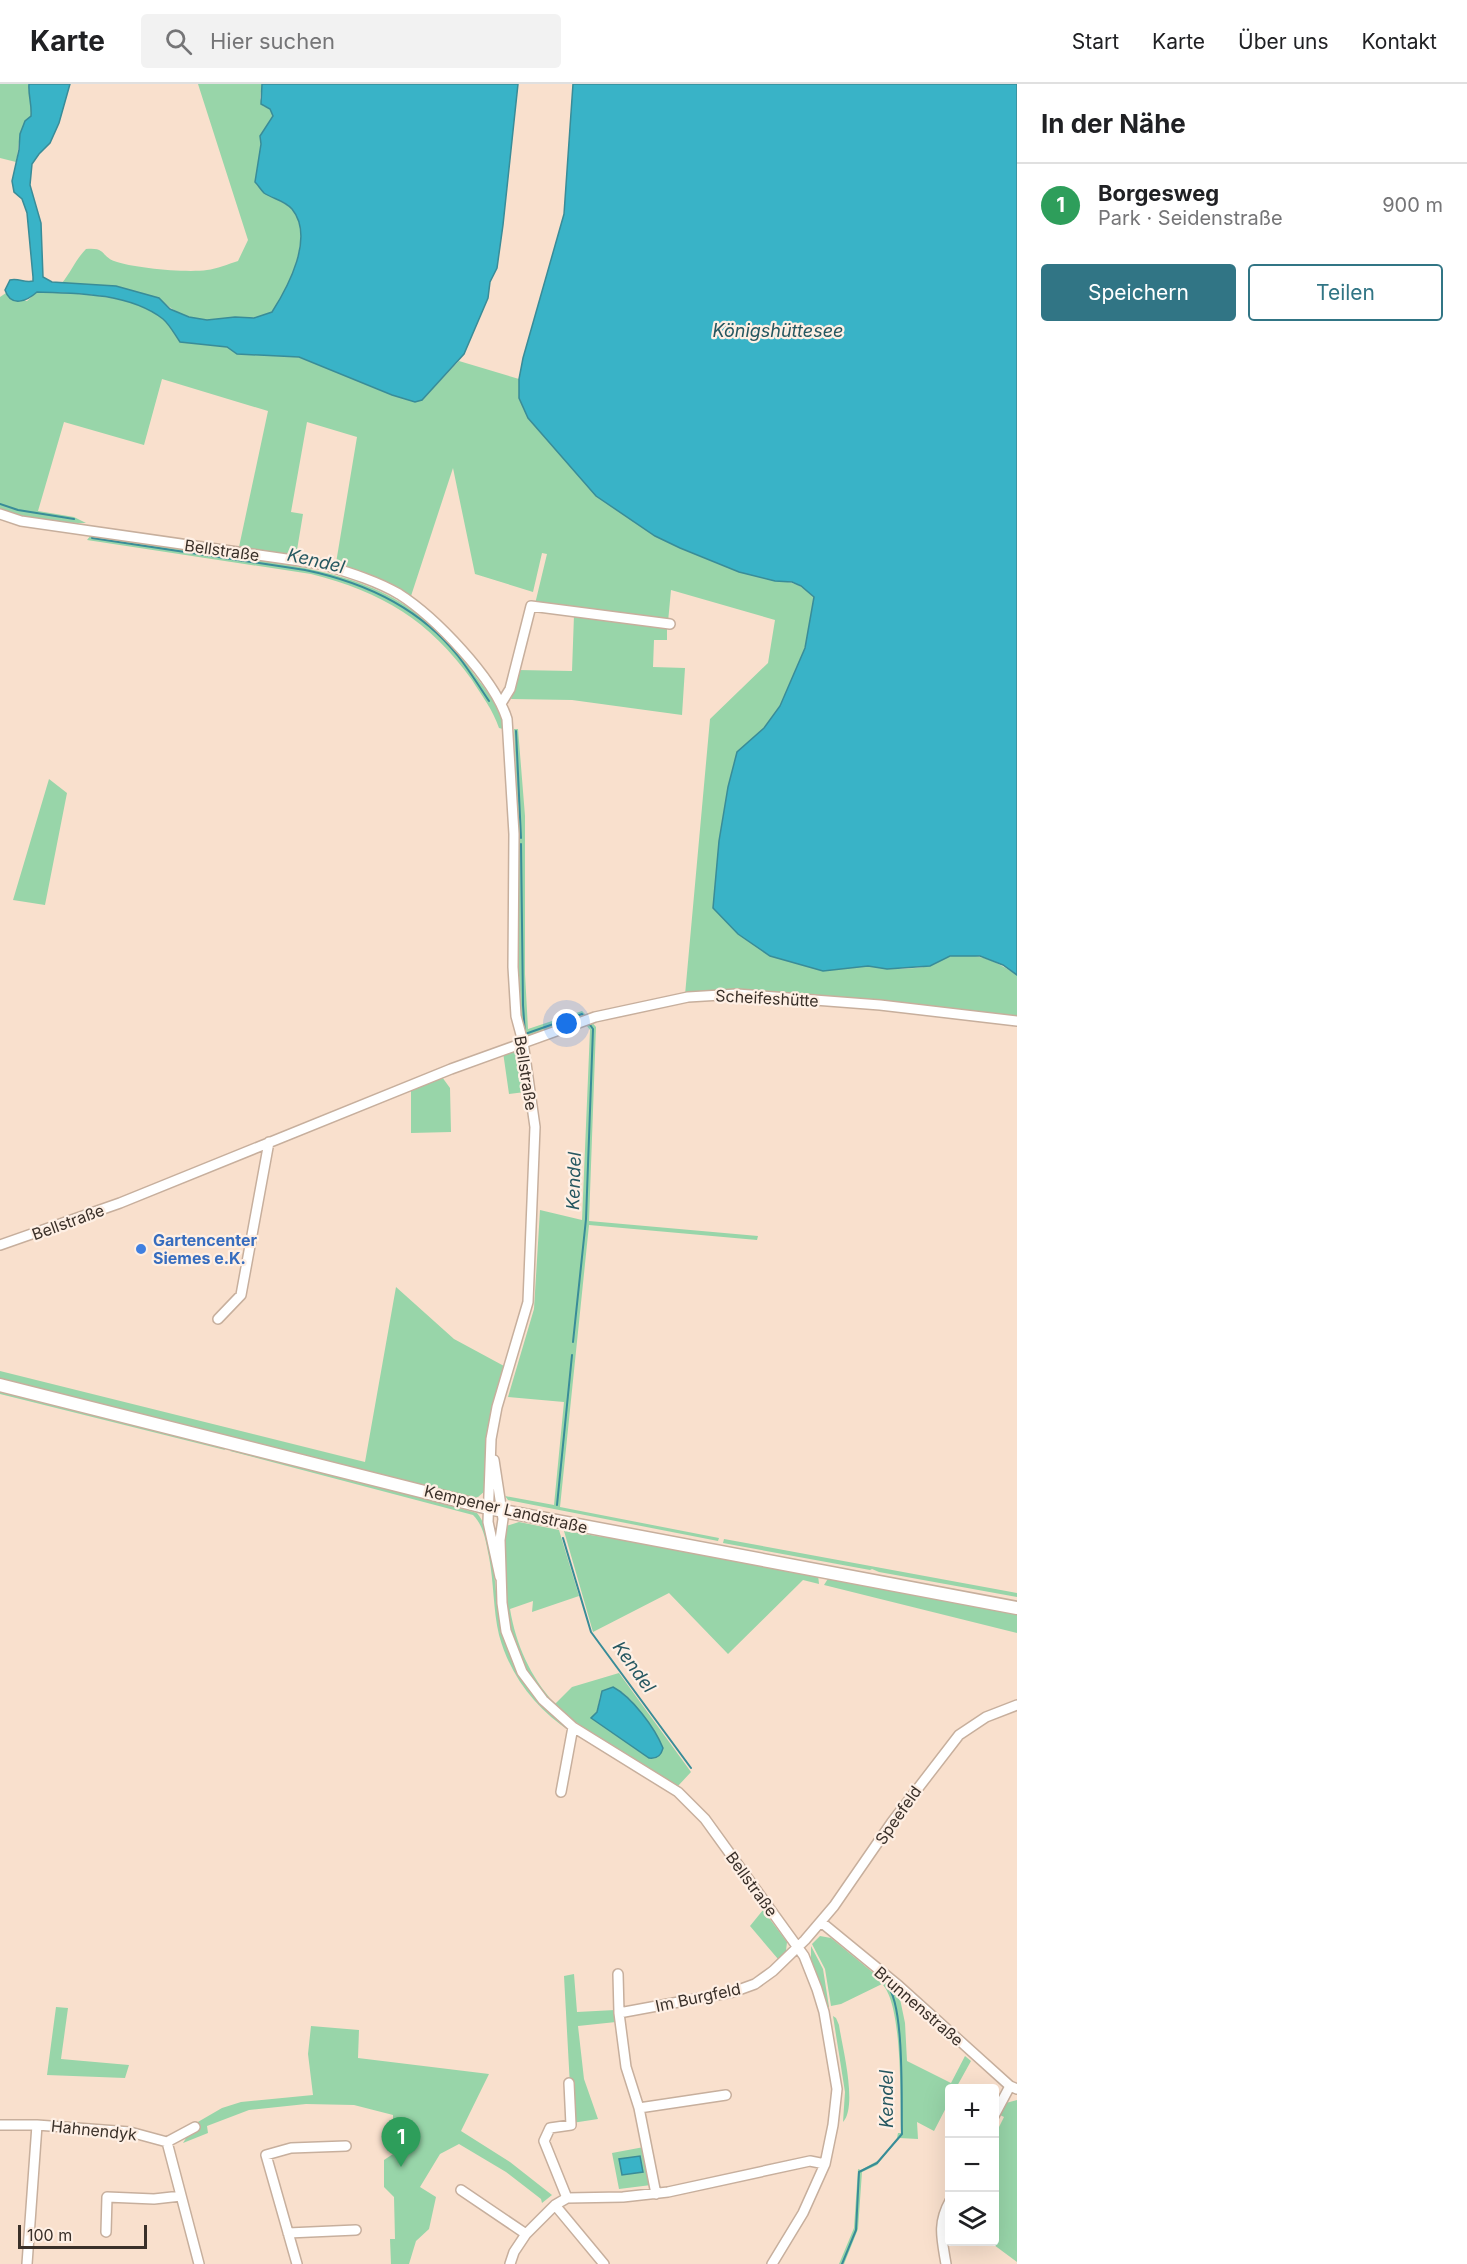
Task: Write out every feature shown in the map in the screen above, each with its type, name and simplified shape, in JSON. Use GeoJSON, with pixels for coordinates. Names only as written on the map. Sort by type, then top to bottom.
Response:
{"type":"FeatureCollection","features":[{"type":"Feature","properties":{"kind":"street","name":"Bellstraße"},"geometry":{"type":"LineString","coordinates":[[0,514],[21,521],[321,564],[363,577],[399,594],[435,622],[462,651],[502,702],[507,718],[514,834],[516,1016],[523,1042],[535,1127],[528,1302],[497,1407],[492,1439],[488,1508],[488,1522],[500,1577],[506,1631],[522,1672],[543,1700],[573,1727],[678,1792],[705,1819],[804,1956],[824,2012],[837,2089],[825,2164],[803,2213],[772,2264]]}},
{"type":"Feature","properties":{"kind":"street"},"geometry":{"type":"LineString","coordinates":[[502,702],[510,689],[531,606],[670,624]]}},
{"type":"Feature","properties":{"kind":"street","name":"Scheifeshütte"},"geometry":{"type":"LineString","coordinates":[[507,1047],[595,1017],[688,997],[737,994],[880,1005],[1017,1021]]}},
{"type":"Feature","properties":{"kind":"street","name":"Bellstraße"},"geometry":{"type":"LineString","coordinates":[[0,1245],[120,1203],[507,1047]]}},
{"type":"Feature","properties":{"kind":"street"},"geometry":{"type":"LineString","coordinates":[[218,1318],[241,1296],[268,1142]]}},
{"type":"Feature","properties":{"kind":"street","name":"Kempener Landstraße"},"geometry":{"type":"LineString","coordinates":[[0,1384],[488,1508],[1017,1608]]}},
{"type":"Feature","properties":{"kind":"street","name":"Bellstraße"},"geometry":{"type":"LineString","coordinates":[[492,1439],[502,1511],[500,1577]]}},
{"type":"Feature","properties":{"kind":"street","name":"Speefeld"},"geometry":{"type":"LineString","coordinates":[[798,1947],[850,1885],[937,1761],[959,1735],[986,1717],[1017,1705]]}},
{"type":"Feature","properties":{"kind":"street"},"geometry":{"type":"LineString","coordinates":[[561,1792],[573,1727]]}},
{"type":"Feature","properties":{"kind":"street","name":"Brunnenstraße"},"geometry":{"type":"LineString","coordinates":[[821,1922],[899,1986],[1014,2088]]}},
{"type":"Feature","properties":{"kind":"street","name":"Im Burgfeld"},"geometry":{"type":"LineString","coordinates":[[619,2013],[733,1992],[755,1984],[783,1963],[798,1947]]}},
{"type":"Feature","properties":{"kind":"street"},"geometry":{"type":"LineString","coordinates":[[618,1974],[619,2013],[626,2067],[639,2108],[656,2194]]}},
{"type":"Feature","properties":{"kind":"street"},"geometry":{"type":"LineString","coordinates":[[567,2198],[544,2141],[550,2128],[571,2125],[569,2082]]}},
{"type":"Feature","properties":{"kind":"street"},"geometry":{"type":"LineString","coordinates":[[999,2109],[1014,2088]]}},
{"type":"Feature","properties":{"kind":"street"},"geometry":{"type":"LineString","coordinates":[[639,2108],[726,2095]]}},
{"type":"Feature","properties":{"kind":"street","name":"Hahnendyk"},"geometry":{"type":"LineString","coordinates":[[0,2125],[37,2125],[130,2132],[167,2142]]}},
{"type":"Feature","properties":{"kind":"street","name":"Hahnendyk"},"geometry":{"type":"LineString","coordinates":[[27,2264],[37,2125]]}},
{"type":"Feature","properties":{"kind":"street"},"geometry":{"type":"LineString","coordinates":[[195,2127],[167,2142],[199,2264]]}},
{"type":"Feature","properties":{"kind":"street"},"geometry":{"type":"LineString","coordinates":[[297,2264],[266,2155],[291,2148],[346,2146]]}},
{"type":"Feature","properties":{"kind":"street"},"geometry":{"type":"LineString","coordinates":[[510,2264],[513,2252],[526,2234],[555,2205],[567,2198],[656,2194],[810,2161],[825,2164]]}},
{"type":"Feature","properties":{"kind":"street"},"geometry":{"type":"LineString","coordinates":[[461,2190],[526,2234]]}},
{"type":"Feature","properties":{"kind":"street"},"geometry":{"type":"LineString","coordinates":[[106,2232],[107,2197],[154,2199],[181,2196]]}},
{"type":"Feature","properties":{"kind":"street"},"geometry":{"type":"LineString","coordinates":[[555,2205],[604,2264]]}},
{"type":"Feature","properties":{"kind":"street"},"geometry":{"type":"LineString","coordinates":[[945,2209],[942,2214],[941,2230],[946,2264]]}},
{"type":"Feature","properties":{"kind":"street"},"geometry":{"type":"LineString","coordinates":[[288,2233],[356,2230]]}},
{"type":"Feature","properties":{"kind":"green space"},"geometry":{"type":"Polygon","coordinates":[[[0,84],[29,84],[31,116],[21,131],[16,162],[0,158],[0,84]]]}},
{"type":"Feature","properties":{"kind":"green space"},"geometry":{"type":"Polygon","coordinates":[[[198,84],[262,84],[260,98],[263,106],[271,109],[273,116],[260,136],[261,144],[255,182],[264,192],[286,204],[295,212],[302,234],[298,257],[289,284],[278,305],[268,315],[255,318],[195,319],[176,311],[159,298],[62,283],[86,249],[97,249],[110,259],[123,264],[160,269],[207,270],[238,261],[248,240],[198,84]]]}},
{"type":"Feature","properties":{"kind":"green space"},"geometry":{"type":"Polygon","coordinates":[[[37,292],[102,296],[135,304],[163,319],[180,342],[227,347],[237,354],[299,357],[392,395],[422,400],[459,361],[519,379],[519,398],[528,418],[596,496],[655,536],[680,548],[775,581],[796,584],[804,589],[814,597],[805,648],[780,706],[764,728],[737,752],[868,966],[898,969],[922,967],[948,957],[978,956],[1017,975],[1017,1019],[878,1002],[685,995],[710,719],[768,663],[775,620],[671,590],[668,622],[535,604],[547,554],[542,553],[533,592],[475,574],[453,468],[411,596],[364,572],[336,563],[357,437],[307,422],[291,512],[303,514],[296,556],[239,547],[268,411],[162,379],[144,445],[64,422],[38,511],[74,517],[86,523],[42,520],[0,509],[0,297],[6,293],[27,301],[37,292]]]}},
{"type":"Feature","properties":{"kind":"green space"},"geometry":{"type":"Polygon","coordinates":[[[91,535],[302,568],[335,575],[365,585],[394,599],[421,617],[447,640],[494,701],[501,714],[503,729],[499,728],[472,680],[456,659],[421,625],[382,600],[337,581],[311,574],[87,540],[91,535]]]}},
{"type":"Feature","properties":{"kind":"green space"},"geometry":{"type":"Polygon","coordinates":[[[574,615],[667,628],[667,640],[654,640],[653,667],[685,668],[682,715],[572,700],[511,699],[518,670],[572,671],[574,615]]]}},
{"type":"Feature","properties":{"kind":"green space"},"geometry":{"type":"Polygon","coordinates":[[[514,729],[518,729],[525,816],[525,974],[528,1029],[582,1011],[587,1016],[529,1036],[523,1035],[519,975],[518,815],[514,729]]]}},
{"type":"Feature","properties":{"kind":"green space"},"geometry":{"type":"Polygon","coordinates":[[[49,779],[67,793],[45,905],[13,900],[49,779]]]}},
{"type":"Feature","properties":{"kind":"green space"},"geometry":{"type":"Polygon","coordinates":[[[590,1020],[596,1027],[589,1221],[758,1236],[757,1240],[589,1225],[560,1507],[719,1538],[718,1541],[508,1500],[505,1496],[554,1505],[564,1402],[508,1397],[534,1309],[540,1210],[582,1220],[590,1030],[584,1022],[590,1020]]]}},
{"type":"Feature","properties":{"kind":"green space"},"geometry":{"type":"Polygon","coordinates":[[[516,1050],[525,1092],[509,1094],[503,1052],[516,1050]]]}},
{"type":"Feature","properties":{"kind":"green space"},"geometry":{"type":"Polygon","coordinates":[[[442,1077],[450,1088],[451,1132],[411,1133],[411,1089],[442,1077]]]}},
{"type":"Feature","properties":{"kind":"green space"},"geometry":{"type":"Polygon","coordinates":[[[396,1287],[454,1339],[504,1366],[489,1425],[485,1491],[478,1497],[0,1380],[0,1371],[365,1462],[396,1287]]]}},
{"type":"Feature","properties":{"kind":"green space"},"geometry":{"type":"Polygon","coordinates":[[[0,1389],[222,1444],[225,1450],[0,1394],[0,1389]]]}},
{"type":"Feature","properties":{"kind":"green space"},"geometry":{"type":"Polygon","coordinates":[[[235,1447],[477,1513],[487,1533],[501,1629],[513,1663],[531,1693],[571,1732],[536,1702],[517,1678],[510,1664],[497,1625],[486,1540],[480,1524],[473,1515],[230,1451],[235,1447]]]}},
{"type":"Feature","properties":{"kind":"green space"},"geometry":{"type":"Polygon","coordinates":[[[519,1522],[559,1530],[579,1596],[532,1612],[533,1601],[510,1609],[520,1647],[538,1682],[555,1704],[572,1687],[619,1673],[691,1772],[678,1786],[578,1724],[553,1706],[532,1681],[512,1638],[506,1609],[502,1542],[506,1526],[519,1522]],[[622,1692],[600,1696],[597,1712],[591,1718],[649,1758],[660,1740],[631,1700],[622,1692]]]}},
{"type":"Feature","properties":{"kind":"green space"},"geometry":{"type":"Polygon","coordinates":[[[564,1531],[818,1575],[819,1584],[803,1580],[728,1654],[669,1593],[593,1632],[564,1531]]]}},
{"type":"Feature","properties":{"kind":"green space"},"geometry":{"type":"Polygon","coordinates":[[[724,1539],[1017,1593],[1017,1597],[723,1543],[724,1539]]]}},
{"type":"Feature","properties":{"kind":"green space"},"geometry":{"type":"Polygon","coordinates":[[[829,1577],[1017,1613],[1017,1633],[824,1585],[829,1577]]]}},
{"type":"Feature","properties":{"kind":"green space"},"geometry":{"type":"Polygon","coordinates":[[[763,1910],[787,1942],[786,1951],[778,1959],[750,1926],[763,1910]]]}},
{"type":"Feature","properties":{"kind":"green space"},"geometry":{"type":"Polygon","coordinates":[[[820,1936],[831,1938],[899,1994],[905,2023],[907,2061],[951,2083],[965,2056],[971,2061],[958,2084],[945,2084],[945,2110],[934,2131],[917,2122],[918,2139],[899,2138],[877,2165],[862,2172],[858,2229],[844,2264],[839,2264],[854,2228],[858,2169],[861,2170],[879,2160],[897,2138],[898,2133],[901,2133],[897,2031],[889,1995],[882,1984],[841,2004],[831,2006],[825,1969],[812,1944],[820,1936]]]}},
{"type":"Feature","properties":{"kind":"green space"},"geometry":{"type":"Polygon","coordinates":[[[811,1946],[823,1969],[829,2007],[826,2008],[811,1962],[811,1946]]]}},
{"type":"Feature","properties":{"kind":"green space"},"geometry":{"type":"Polygon","coordinates":[[[574,1974],[577,2012],[615,2010],[616,2022],[578,2026],[584,2079],[598,2119],[572,2123],[564,1976],[574,1974]]]}},
{"type":"Feature","properties":{"kind":"green space"},"geometry":{"type":"Polygon","coordinates":[[[56,2007],[68,2008],[61,2059],[129,2065],[125,2078],[47,2075],[56,2007]]]}},
{"type":"Feature","properties":{"kind":"green space"},"geometry":{"type":"Polygon","coordinates":[[[833,2016],[839,2025],[849,2090],[847,2114],[843,2122],[845,2092],[833,2016]]]}},
{"type":"Feature","properties":{"kind":"green space"},"geometry":{"type":"Polygon","coordinates":[[[311,2026],[359,2030],[358,2058],[489,2074],[461,2131],[510,2162],[552,2195],[542,2203],[541,2199],[506,2172],[459,2144],[440,2154],[420,2187],[436,2197],[429,2229],[416,2241],[409,2264],[391,2264],[390,2239],[395,2239],[394,2197],[384,2187],[384,2160],[393,2154],[393,2115],[354,2105],[306,2104],[249,2110],[207,2126],[208,2133],[183,2143],[188,2135],[184,2130],[222,2108],[241,2102],[313,2095],[308,2054],[311,2026]]]}},
{"type":"Feature","properties":{"kind":"green space"},"geometry":{"type":"Polygon","coordinates":[[[1017,2100],[1017,2262],[995,2246],[999,2246],[999,2127],[1004,2117],[1000,2115],[1006,2103],[1017,2100]]]}},
{"type":"Feature","properties":{"kind":"green space"},"geometry":{"type":"Polygon","coordinates":[[[644,2147],[651,2185],[619,2189],[612,2153],[644,2147]]]}},
{"type":"Feature","properties":{"kind":"water"},"geometry":{"type":"Polygon","coordinates":[[[29,84],[70,84],[59,123],[50,143],[32,164],[30,185],[41,223],[43,277],[52,282],[116,286],[159,298],[170,309],[189,317],[207,320],[235,317],[254,318],[272,312],[297,262],[301,233],[298,220],[292,209],[264,193],[255,182],[261,144],[260,136],[273,116],[270,109],[261,104],[262,84],[518,84],[497,268],[490,282],[488,298],[464,354],[422,400],[415,402],[299,357],[237,354],[227,347],[180,342],[163,319],[149,310],[119,299],[85,294],[37,292],[24,300],[11,299],[5,290],[10,280],[33,281],[27,213],[22,199],[14,192],[12,181],[20,134],[25,121],[31,116],[29,84]]]}},
{"type":"Feature","properties":{"kind":"water","name":"Königshüttesee"},"geometry":{"type":"Polygon","coordinates":[[[573,84],[1017,84],[1017,975],[1003,965],[980,956],[950,956],[930,966],[887,969],[868,966],[823,971],[770,956],[738,934],[713,908],[719,841],[728,787],[737,752],[764,728],[780,706],[805,648],[814,597],[792,582],[775,581],[739,572],[655,536],[596,496],[528,418],[519,398],[519,379],[564,214],[573,84]]]}},
{"type":"Feature","properties":{"kind":"water"},"geometry":{"type":"Polygon","coordinates":[[[613,1687],[635,1705],[654,1731],[663,1748],[658,1756],[649,1758],[591,1718],[597,1712],[602,1691],[613,1687]]]}},
{"type":"Feature","properties":{"kind":"water"},"geometry":{"type":"Polygon","coordinates":[[[640,2156],[643,2172],[622,2175],[619,2159],[640,2156]]]}},
{"type":"Feature","properties":{"kind":"waterway","name":"Kendel"},"geometry":{"type":"LineString","coordinates":[[0,504],[18,510],[74,519]]}},
{"type":"Feature","properties":{"kind":"waterway","name":"Kendel"},"geometry":{"type":"LineString","coordinates":[[92,538],[305,570],[369,590],[408,611],[443,639],[462,661],[489,701]]}},
{"type":"Feature","properties":{"kind":"waterway","name":"Kendel"},"geometry":{"type":"LineString","coordinates":[[516,731],[521,838]]}},
{"type":"Feature","properties":{"kind":"waterway","name":"Kendel"},"geometry":{"type":"LineString","coordinates":[[521,844],[525,1034],[582,1014],[584,1017]]}},
{"type":"Feature","properties":{"kind":"waterway","name":"Kendel"},"geometry":{"type":"LineString","coordinates":[[573,1342],[586,1219],[593,1029],[588,1022]]}},
{"type":"Feature","properties":{"kind":"waterway","name":"Kendel"},"geometry":{"type":"LineString","coordinates":[[557,1505],[572,1355]]}},
{"type":"Feature","properties":{"kind":"waterway","name":"Kendel"},"geometry":{"type":"LineString","coordinates":[[563,1538],[591,1632],[691,1768]]}},
{"type":"Feature","properties":{"kind":"waterway","name":"Kendel"},"geometry":{"type":"LineString","coordinates":[[842,2264],[856,2230],[859,2172],[877,2163],[902,2134],[902,2079],[897,2012],[893,1996],[887,1985]]}},
{"type":"Feature","properties":{"kind":"place","name":"Gartencenter Siemes e.K."},"geometry":{"type":"Point","coordinates":[141,1249]}},
{"type":"Feature","properties":{"kind":"place","name":"Borgesweg"},"geometry":{"type":"Point","coordinates":[401,2167]}}]}
